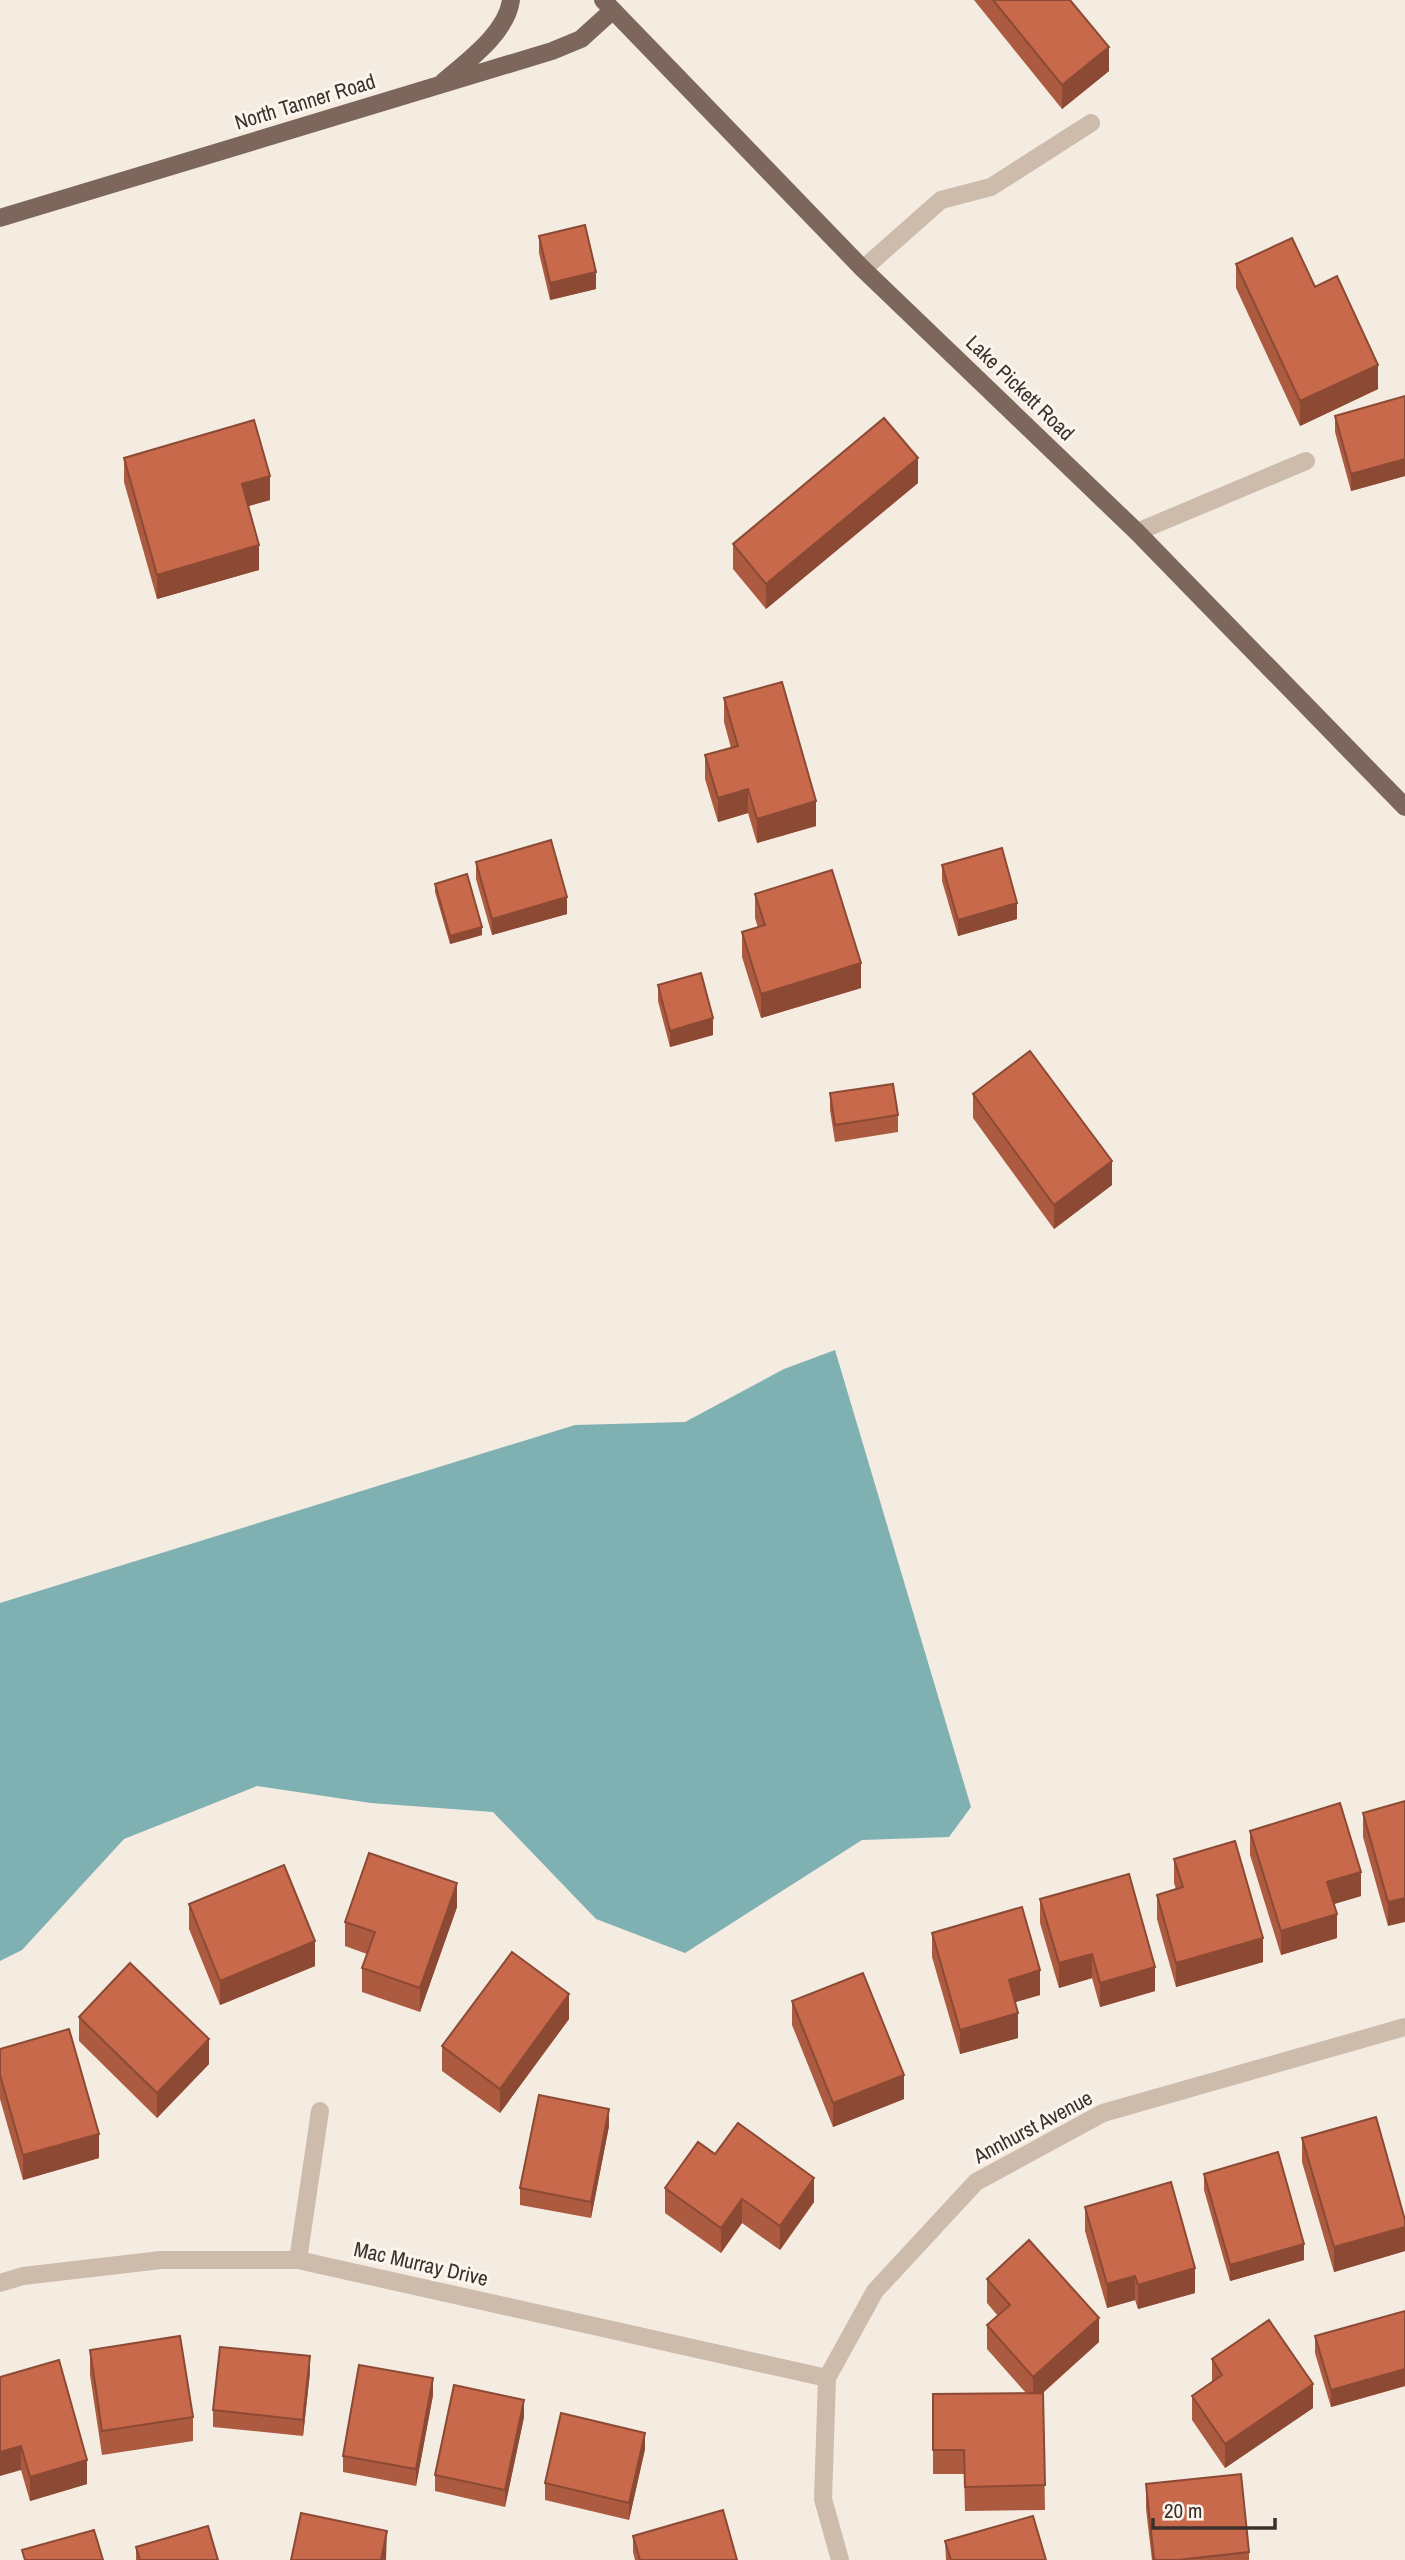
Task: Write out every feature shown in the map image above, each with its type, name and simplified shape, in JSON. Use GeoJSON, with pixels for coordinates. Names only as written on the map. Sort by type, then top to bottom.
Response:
{"type":"FeatureCollection","features":[{"type":"Feature","properties":{"kind":"main road"},"geometry":{"type":"LineString","coordinates":[[439,85],[480,48],[496,29],[510,7],[511,0]]}},
{"type":"Feature","properties":{"kind":"main road","name":"North Tanner Road"},"geometry":{"type":"LineString","coordinates":[[0,218],[439,85],[581,39],[608,5]]}},
{"type":"Feature","properties":{"kind":"main road","name":"Lake Pickett Road"},"geometry":{"type":"LineString","coordinates":[[608,5],[863,269],[1137,532],[1405,807]]}},
{"type":"Feature","properties":{"kind":"street"},"geometry":{"type":"LineString","coordinates":[[863,269],[941,200],[991,187],[1091,123]]}},
{"type":"Feature","properties":{"kind":"street"},"geometry":{"type":"LineString","coordinates":[[1137,532],[1306,461]]}},
{"type":"Feature","properties":{"kind":"street","name":"Annhurst Avenue"},"geometry":{"type":"LineString","coordinates":[[840,2560],[822,2499],[827,2378],[875,2291],[976,2182],[1102,2113],[1405,2026]]}},
{"type":"Feature","properties":{"kind":"street"},"geometry":{"type":"LineString","coordinates":[[298,2260],[320,2111]]}},
{"type":"Feature","properties":{"kind":"street","name":"Mac Murray Drive"},"geometry":{"type":"LineString","coordinates":[[0,2283],[23,2276],[161,2260],[298,2260],[827,2378]]}},
{"type":"Feature","properties":{"kind":"water"},"geometry":{"type":"Polygon","coordinates":[[[835,1350],[971,1807],[949,1837],[862,1840],[685,1953],[596,1919],[493,1812],[371,1803],[257,1786],[124,1839],[22,1950],[0,1961],[0,1603],[575,1425],[685,1422],[784,1369],[835,1350]]]}},
{"type":"Feature","properties":{"kind":"building"},"geometry":{"type":"Polygon","coordinates":[[[993,0],[1070,0],[1109,47],[1062,85],[993,0]]]}},
{"type":"Feature","properties":{"kind":"building"},"geometry":{"type":"Polygon","coordinates":[[[585,225],[596,272],[550,283],[539,236],[585,225]]]}},
{"type":"Feature","properties":{"kind":"building"},"geometry":{"type":"Polygon","coordinates":[[[1292,238],[1315,287],[1337,276],[1378,365],[1300,401],[1236,264],[1292,238]]]}},
{"type":"Feature","properties":{"kind":"building"},"geometry":{"type":"Polygon","coordinates":[[[1405,396],[1405,459],[1351,474],[1335,416],[1405,396]]]}},
{"type":"Feature","properties":{"kind":"building"},"geometry":{"type":"Polygon","coordinates":[[[884,418],[918,458],[766,584],[733,544],[884,418]]]}},
{"type":"Feature","properties":{"kind":"building"},"geometry":{"type":"Polygon","coordinates":[[[254,420],[270,476],[242,484],[259,545],[157,575],[124,458],[254,420]]]}},
{"type":"Feature","properties":{"kind":"building"},"geometry":{"type":"Polygon","coordinates":[[[782,682],[816,801],[757,819],[748,789],[718,798],[705,755],[738,746],[724,698],[782,682]]]}},
{"type":"Feature","properties":{"kind":"building"},"geometry":{"type":"Polygon","coordinates":[[[551,840],[567,897],[492,919],[476,862],[551,840]]]}},
{"type":"Feature","properties":{"kind":"building"},"geometry":{"type":"Polygon","coordinates":[[[1002,848],[1017,903],[958,920],[942,865],[1002,848]]]}},
{"type":"Feature","properties":{"kind":"building"},"geometry":{"type":"Polygon","coordinates":[[[832,870],[861,963],[761,994],[742,932],[765,925],[755,894],[832,870]]]}},
{"type":"Feature","properties":{"kind":"building"},"geometry":{"type":"Polygon","coordinates":[[[467,874],[482,927],[450,936],[435,884],[467,874]]]}},
{"type":"Feature","properties":{"kind":"building"},"geometry":{"type":"Polygon","coordinates":[[[701,973],[713,1018],[670,1031],[658,985],[701,973]]]}},
{"type":"Feature","properties":{"kind":"building"},"geometry":{"type":"Polygon","coordinates":[[[1030,1051],[1112,1161],[1054,1205],[973,1094],[1030,1051]]]}},
{"type":"Feature","properties":{"kind":"building"},"geometry":{"type":"Polygon","coordinates":[[[893,1084],[898,1115],[835,1125],[830,1093],[893,1084]]]}},
{"type":"Feature","properties":{"kind":"building"},"geometry":{"type":"Polygon","coordinates":[[[1405,1801],[1405,1898],[1388,1902],[1363,1813],[1405,1801]]]}},
{"type":"Feature","properties":{"kind":"building"},"geometry":{"type":"Polygon","coordinates":[[[1340,1803],[1361,1872],[1327,1882],[1337,1914],[1281,1931],[1250,1831],[1340,1803]]]}},
{"type":"Feature","properties":{"kind":"building"},"geometry":{"type":"Polygon","coordinates":[[[1235,1841],[1263,1938],[1176,1963],[1157,1895],[1183,1887],[1174,1859],[1235,1841]]]}},
{"type":"Feature","properties":{"kind":"building"},"geometry":{"type":"Polygon","coordinates":[[[369,1853],[457,1883],[420,1988],[362,1968],[375,1932],[345,1922],[369,1853]]]}},
{"type":"Feature","properties":{"kind":"building"},"geometry":{"type":"Polygon","coordinates":[[[284,1865],[315,1941],[220,1981],[189,1904],[284,1865]]]}},
{"type":"Feature","properties":{"kind":"building"},"geometry":{"type":"Polygon","coordinates":[[[1129,1874],[1155,1967],[1100,1983],[1092,1954],[1059,1963],[1040,1899],[1129,1874]]]}},
{"type":"Feature","properties":{"kind":"building"},"geometry":{"type":"Polygon","coordinates":[[[1022,1907],[1040,1970],[1009,1980],[1018,2013],[960,2030],[932,1933],[1022,1907]]]}},
{"type":"Feature","properties":{"kind":"building"},"geometry":{"type":"Polygon","coordinates":[[[512,1952],[569,1994],[500,2089],[442,2046],[512,1952]]]}},
{"type":"Feature","properties":{"kind":"building"},"geometry":{"type":"Polygon","coordinates":[[[130,1963],[209,2039],[157,2093],[79,2017],[130,1963]]]}},
{"type":"Feature","properties":{"kind":"building"},"geometry":{"type":"Polygon","coordinates":[[[863,1973],[904,2075],[833,2103],[792,2001],[863,1973]]]}},
{"type":"Feature","properties":{"kind":"building"},"geometry":{"type":"Polygon","coordinates":[[[69,2029],[99,2134],[23,2155],[0,2075],[0,2049],[69,2029]]]}},
{"type":"Feature","properties":{"kind":"building"},"geometry":{"type":"Polygon","coordinates":[[[539,2095],[609,2109],[591,2202],[520,2188],[539,2095]]]}},
{"type":"Feature","properties":{"kind":"building"},"geometry":{"type":"Polygon","coordinates":[[[1376,2117],[1405,2227],[1334,2247],[1302,2138],[1376,2117]]]}},
{"type":"Feature","properties":{"kind":"building"},"geometry":{"type":"Polygon","coordinates":[[[738,2123],[814,2178],[780,2226],[742,2199],[721,2228],[665,2188],[698,2142],[715,2154],[738,2123]]]}},
{"type":"Feature","properties":{"kind":"building"},"geometry":{"type":"Polygon","coordinates":[[[1278,2152],[1304,2244],[1230,2265],[1204,2174],[1278,2152]]]}},
{"type":"Feature","properties":{"kind":"building"},"geometry":{"type":"Polygon","coordinates":[[[1171,2182],[1195,2268],[1138,2285],[1135,2276],[1107,2284],[1085,2207],[1171,2182]]]}},
{"type":"Feature","properties":{"kind":"building"},"geometry":{"type":"Polygon","coordinates":[[[1029,2240],[1099,2318],[1033,2377],[987,2325],[1010,2305],[987,2279],[1029,2240]]]}},
{"type":"Feature","properties":{"kind":"building"},"geometry":{"type":"Polygon","coordinates":[[[1405,2311],[1405,2369],[1331,2390],[1315,2336],[1405,2311]]]}},
{"type":"Feature","properties":{"kind":"building"},"geometry":{"type":"Polygon","coordinates":[[[1269,2320],[1313,2384],[1225,2444],[1192,2396],[1222,2375],[1212,2359],[1269,2320]]]}},
{"type":"Feature","properties":{"kind":"building"},"geometry":{"type":"Polygon","coordinates":[[[180,2336],[193,2417],[102,2431],[90,2350],[180,2336]]]}},
{"type":"Feature","properties":{"kind":"building"},"geometry":{"type":"Polygon","coordinates":[[[220,2347],[310,2356],[303,2420],[213,2410],[220,2347]]]}},
{"type":"Feature","properties":{"kind":"building"},"geometry":{"type":"Polygon","coordinates":[[[59,2360],[87,2460],[30,2477],[21,2446],[0,2452],[0,2377],[59,2360]]]}},
{"type":"Feature","properties":{"kind":"building"},"geometry":{"type":"Polygon","coordinates":[[[359,2365],[433,2378],[416,2469],[343,2456],[359,2365]]]}},
{"type":"Feature","properties":{"kind":"building"},"geometry":{"type":"Polygon","coordinates":[[[454,2385],[524,2400],[505,2490],[435,2475],[454,2385]]]}},
{"type":"Feature","properties":{"kind":"building"},"geometry":{"type":"Polygon","coordinates":[[[1043,2393],[1045,2485],[965,2487],[964,2450],[933,2450],[933,2394],[1043,2393]]]}},
{"type":"Feature","properties":{"kind":"building"},"geometry":{"type":"Polygon","coordinates":[[[561,2413],[645,2433],[629,2503],[545,2483],[561,2413]]]}},
{"type":"Feature","properties":{"kind":"building"},"geometry":{"type":"Polygon","coordinates":[[[1241,2474],[1249,2552],[1154,2560],[1146,2484],[1241,2474]]]}},
{"type":"Feature","properties":{"kind":"building"},"geometry":{"type":"Polygon","coordinates":[[[723,2510],[737,2560],[640,2560],[633,2536],[723,2510]]]}},
{"type":"Feature","properties":{"kind":"building"},"geometry":{"type":"Polygon","coordinates":[[[301,2513],[387,2531],[381,2560],[291,2560],[301,2513]]]}},
{"type":"Feature","properties":{"kind":"building"},"geometry":{"type":"Polygon","coordinates":[[[1033,2516],[1046,2560],[951,2560],[945,2541],[1033,2516]]]}},
{"type":"Feature","properties":{"kind":"building"},"geometry":{"type":"Polygon","coordinates":[[[208,2526],[218,2560],[140,2560],[136,2547],[208,2526]]]}},
{"type":"Feature","properties":{"kind":"building"},"geometry":{"type":"Polygon","coordinates":[[[94,2530],[103,2560],[25,2560],[22,2550],[94,2530]]]}}]}
